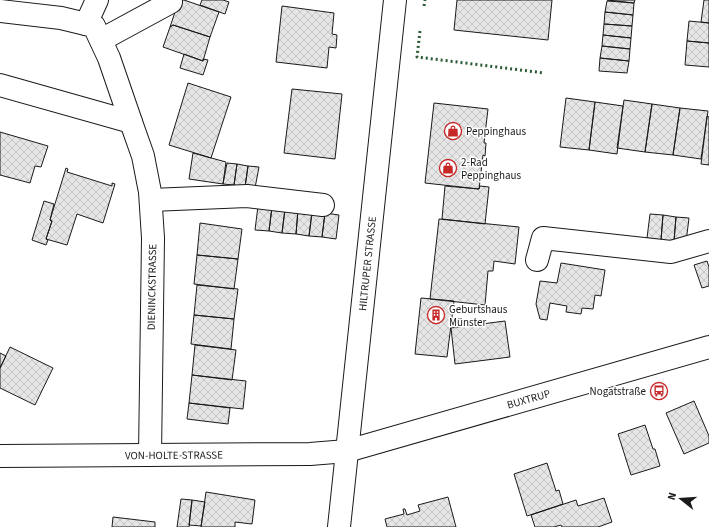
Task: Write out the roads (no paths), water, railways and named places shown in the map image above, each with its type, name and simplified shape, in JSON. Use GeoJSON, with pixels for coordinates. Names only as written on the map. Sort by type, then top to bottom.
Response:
{"type":"FeatureCollection","features":[{"type":"Feature","properties":{"kind":"street"},"geometry":{"type":"LineString","coordinates":[[86,24],[97,0]]}},
{"type":"Feature","properties":{"kind":"street","name":"HILTRUPER STRASSE"},"geometry":{"type":"LineString","coordinates":[[339,527],[395,0]]}},
{"type":"Feature","properties":{"kind":"street"},"geometry":{"type":"LineString","coordinates":[[101,40],[172,2]]}},
{"type":"Feature","properties":{"kind":"street","name":"DIENINCKSTRASSE"},"geometry":{"type":"LineString","coordinates":[[0,11],[61,18],[94,26],[109,58],[131,122],[142,156],[151,200],[153,238],[150,455]]}},
{"type":"Feature","properties":{"kind":"street"},"geometry":{"type":"LineString","coordinates":[[0,85],[131,122]]}},
{"type":"Feature","properties":{"kind":"street"},"geometry":{"type":"LineString","coordinates":[[151,200],[247,196],[322,204]]}},
{"type":"Feature","properties":{"kind":"street"},"geometry":{"type":"LineString","coordinates":[[537,260],[543,238],[671,252],[709,241]]}},
{"type":"Feature","properties":{"kind":"street","name":"BUXTRUP"},"geometry":{"type":"LineString","coordinates":[[348,451],[709,347]]}},
{"type":"Feature","properties":{"kind":"street","name":"VON-HOLTE-STRASSE"},"geometry":{"type":"LineString","coordinates":[[0,456],[310,454],[348,451]]}},
{"type":"Feature","properties":{"kind":"place","name":"Peppinghaus"},"geometry":{"type":"Point","coordinates":[453,131]}},
{"type":"Feature","properties":{"kind":"place","name":"2-Rad Peppinghaus"},"geometry":{"type":"Point","coordinates":[448,168]}},
{"type":"Feature","properties":{"kind":"place","name":"Geburtshaus Münster"},"geometry":{"type":"Point","coordinates":[436,315]}},
{"type":"Feature","properties":{"kind":"place","name":"Nogatstraße"},"geometry":{"type":"Point","coordinates":[659,391]}}]}
